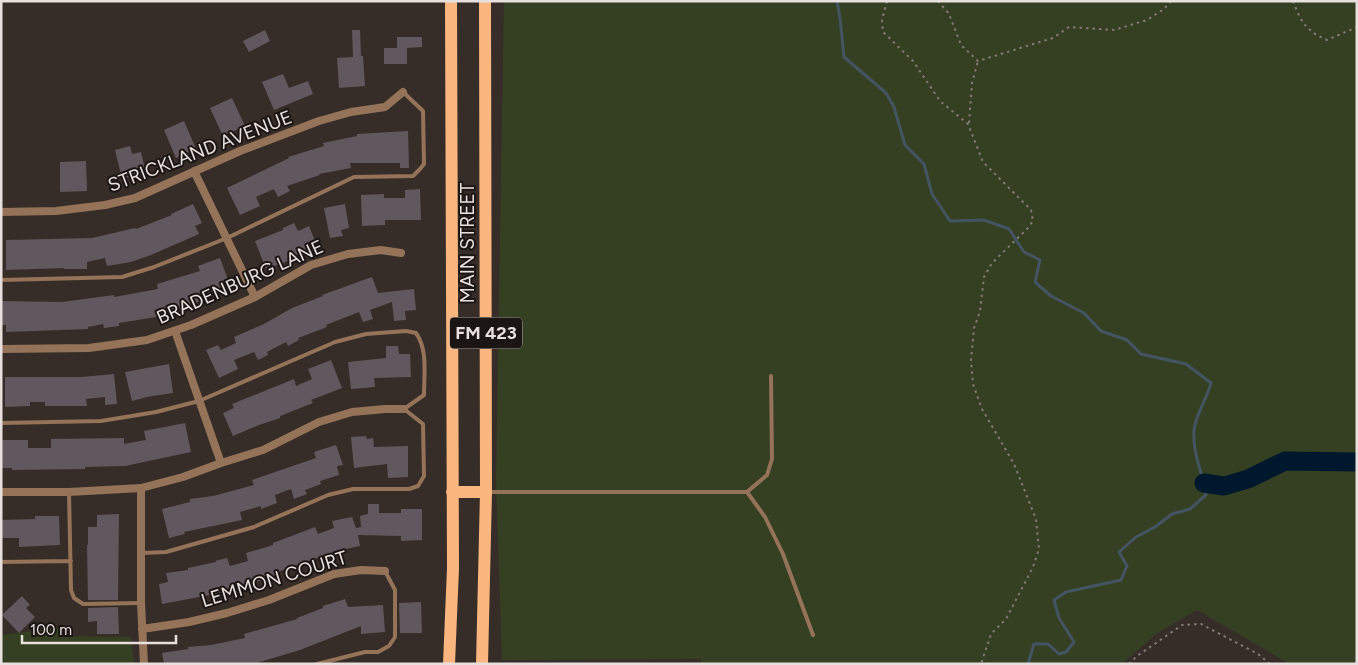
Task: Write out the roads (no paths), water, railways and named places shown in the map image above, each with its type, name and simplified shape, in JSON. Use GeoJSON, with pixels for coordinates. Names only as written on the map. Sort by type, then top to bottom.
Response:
{"type":"FeatureCollection","features":[{"type":"Feature","properties":{"kind":"main road","name":"MAIN STREET"},"geometry":{"type":"LineString","coordinates":[[449,664],[452,568],[451,1]]}},
{"type":"Feature","properties":{"kind":"main road","name":"MAIN STREET"},"geometry":{"type":"LineString","coordinates":[[482,664],[486,492],[485,1]]}},
{"type":"Feature","properties":{"kind":"main road"},"geometry":{"type":"LineString","coordinates":[[452,492],[486,492]]}},
{"type":"Feature","properties":{"kind":"street","name":"STRICKLAND AVENUE"},"geometry":{"type":"LineString","coordinates":[[1,212],[56,211],[105,205],[136,198],[240,151],[319,121],[351,112],[385,106],[404,92]]}},
{"type":"Feature","properties":{"kind":"street"},"geometry":{"type":"LineString","coordinates":[[194,171],[255,297]]}},
{"type":"Feature","properties":{"kind":"street","name":"BRADENBURG LANE"},"geometry":{"type":"LineString","coordinates":[[1,349],[89,348],[147,340],[175,331],[255,297],[311,265],[348,254],[381,250],[401,253]]}},
{"type":"Feature","properties":{"kind":"street"},"geometry":{"type":"LineString","coordinates":[[175,331],[221,463]]}},
{"type":"Feature","properties":{"kind":"street"},"geometry":{"type":"LineString","coordinates":[[1,492],[69,492],[141,488],[182,477],[263,450],[319,422],[352,412],[404,409]]}},
{"type":"Feature","properties":{"kind":"street"},"geometry":{"type":"LineString","coordinates":[[141,488],[141,603],[144,664]]}},
{"type":"Feature","properties":{"kind":"street","name":"LEMMON COURT"},"geometry":{"type":"LineString","coordinates":[[142,628],[189,622],[227,613],[269,600],[334,574],[360,570],[385,571]]}},
{"type":"Feature","properties":{"kind":"lane"},"geometry":{"type":"LineString","coordinates":[[1,280],[122,277],[154,267],[227,238],[354,177],[413,176],[424,164],[423,111],[404,92]]}},
{"type":"Feature","properties":{"kind":"lane"},"geometry":{"type":"LineString","coordinates":[[1,422],[101,421],[156,412],[199,401],[335,342],[366,334],[406,331],[416,333],[422,341],[424,350],[424,395],[404,409],[423,424],[424,476],[418,486],[409,489],[353,489],[328,495],[254,527],[166,552],[142,553]]}},
{"type":"Feature","properties":{"kind":"lane"},"geometry":{"type":"LineString","coordinates":[[486,492],[747,492],[768,475],[772,459],[771,376]]}},
{"type":"Feature","properties":{"kind":"lane"},"geometry":{"type":"LineString","coordinates":[[69,492],[71,590],[74,598],[83,604],[141,603]]}},
{"type":"Feature","properties":{"kind":"lane"},"geometry":{"type":"LineString","coordinates":[[747,492],[765,517],[783,554],[813,636]]}},
{"type":"Feature","properties":{"kind":"lane"},"geometry":{"type":"LineString","coordinates":[[1,562],[71,562]]}},
{"type":"Feature","properties":{"kind":"lane"},"geometry":{"type":"LineString","coordinates":[[317,664],[365,652],[378,652],[389,646],[395,637],[395,590],[385,571]]}},
{"type":"Feature","properties":{"kind":"waterway"},"geometry":{"type":"LineString","coordinates":[[837,1],[844,57],[886,93],[894,107],[905,145],[924,164],[932,194],[950,221],[984,220],[1009,229],[1024,252],[1040,260],[1035,282],[1051,296],[1084,313],[1101,331],[1127,340],[1141,354],[1186,364],[1211,383],[1194,430],[1196,455],[1206,495],[1190,509],[1172,514],[1155,527],[1136,537],[1119,552],[1127,566],[1121,580],[1066,592],[1054,600],[1059,618],[1074,642],[1066,652],[1059,654],[1048,644],[1034,644],[1028,664]]}},
{"type":"Feature","properties":{"kind":"waterway"},"geometry":{"type":"LineString","coordinates":[[1204,483],[1224,486],[1248,479],[1285,461],[1357,462]]}}]}
